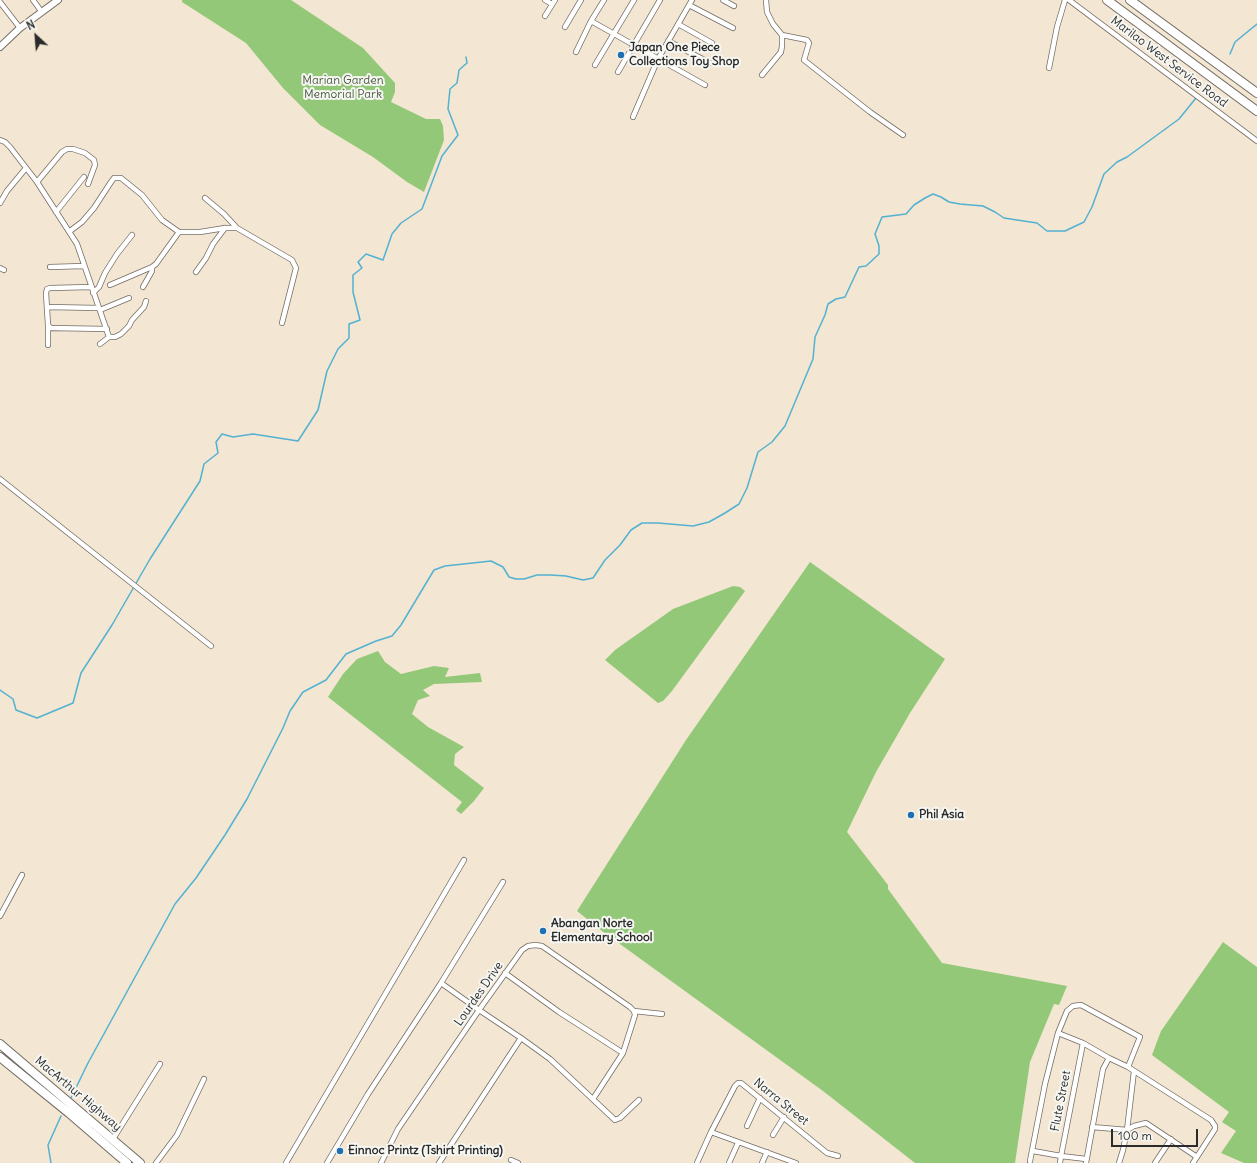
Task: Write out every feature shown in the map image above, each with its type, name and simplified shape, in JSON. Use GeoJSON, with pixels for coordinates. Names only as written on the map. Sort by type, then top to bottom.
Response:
{"type":"FeatureCollection","features":[{"type":"Feature","properties":{"kind":"highway"},"geometry":{"type":"LineString","coordinates":[[1107,0],[1257,111]]}},
{"type":"Feature","properties":{"kind":"highway"},"geometry":{"type":"LineString","coordinates":[[1130,0],[1257,93]]}},
{"type":"Feature","properties":{"kind":"highway","name":"MacArthur Highway"},"geometry":{"type":"LineString","coordinates":[[0,1045],[140,1163]]}},
{"type":"Feature","properties":{"kind":"highway","name":"MacArthur Highway"},"geometry":{"type":"LineString","coordinates":[[0,1057],[69,1113],[127,1163]]}},
{"type":"Feature","properties":{"kind":"street"},"geometry":{"type":"LineString","coordinates":[[33,0],[41,11]]}},
{"type":"Feature","properties":{"kind":"street"},"geometry":{"type":"LineString","coordinates":[[0,47],[20,28],[41,11],[58,0]]}},
{"type":"Feature","properties":{"kind":"street"},"geometry":{"type":"LineString","coordinates":[[545,16],[554,2],[546,0]]}},
{"type":"Feature","properties":{"kind":"street"},"geometry":{"type":"LineString","coordinates":[[565,27],[581,0]]}},
{"type":"Feature","properties":{"kind":"street"},"geometry":{"type":"LineString","coordinates":[[576,52],[591,21],[604,0]]}},
{"type":"Feature","properties":{"kind":"street"},"geometry":{"type":"LineString","coordinates":[[595,64],[634,0]]}},
{"type":"Feature","properties":{"kind":"street"},"geometry":{"type":"LineString","coordinates":[[618,72],[660,0]]}},
{"type":"Feature","properties":{"kind":"street"},"geometry":{"type":"LineString","coordinates":[[633,117],[658,59],[692,0]]}},
{"type":"Feature","properties":{"kind":"street"},"geometry":{"type":"LineString","coordinates":[[723,0],[734,6]]}},
{"type":"Feature","properties":{"kind":"street"},"geometry":{"type":"LineString","coordinates":[[762,75],[781,52],[782,46],[782,35],[773,24],[767,12],[766,0]]}},
{"type":"Feature","properties":{"kind":"street"},"geometry":{"type":"LineString","coordinates":[[1049,68],[1057,27],[1065,0]]}},
{"type":"Feature","properties":{"kind":"street","name":"Marilao West Service Road"},"geometry":{"type":"LineString","coordinates":[[1069,0],[1257,140]]}},
{"type":"Feature","properties":{"kind":"street"},"geometry":{"type":"LineString","coordinates":[[0,2],[20,28]]}},
{"type":"Feature","properties":{"kind":"street"},"geometry":{"type":"LineString","coordinates":[[689,5],[733,28]]}},
{"type":"Feature","properties":{"kind":"street"},"geometry":{"type":"LineString","coordinates":[[591,21],[705,85]]}},
{"type":"Feature","properties":{"kind":"street"},"geometry":{"type":"LineString","coordinates":[[678,24],[712,43]]}},
{"type":"Feature","properties":{"kind":"street"},"geometry":{"type":"LineString","coordinates":[[782,35],[807,40],[809,43],[804,60],[870,112],[903,135]]}},
{"type":"Feature","properties":{"kind":"street"},"geometry":{"type":"LineString","coordinates":[[668,41],[710,63]]}},
{"type":"Feature","properties":{"kind":"street"},"geometry":{"type":"LineString","coordinates":[[0,140],[5,142],[10,147],[37,182],[70,231],[77,244],[109,337]]}},
{"type":"Feature","properties":{"kind":"street"},"geometry":{"type":"LineString","coordinates":[[37,182],[62,152],[67,149],[73,149],[85,153],[94,160],[95,165],[88,184]]}},
{"type":"Feature","properties":{"kind":"street"},"geometry":{"type":"LineString","coordinates":[[0,203],[7,190],[26,168]]}},
{"type":"Feature","properties":{"kind":"street"},"geometry":{"type":"LineString","coordinates":[[56,212],[84,177]]}},
{"type":"Feature","properties":{"kind":"street"},"geometry":{"type":"LineString","coordinates":[[70,231],[82,222],[101,198],[114,178],[118,177],[142,195],[162,220],[178,232],[200,232],[225,228],[237,228]]}},
{"type":"Feature","properties":{"kind":"street"},"geometry":{"type":"LineString","coordinates":[[205,198],[224,214],[237,228],[292,260],[296,268],[282,323]]}},
{"type":"Feature","properties":{"kind":"street"},"geometry":{"type":"LineString","coordinates":[[196,272],[206,258],[213,244],[225,228]]}},
{"type":"Feature","properties":{"kind":"street"},"geometry":{"type":"LineString","coordinates":[[110,285],[156,264],[178,232]]}},
{"type":"Feature","properties":{"kind":"street"},"geometry":{"type":"LineString","coordinates":[[93,293],[99,287],[105,273],[117,254],[132,235]]}},
{"type":"Feature","properties":{"kind":"street"},"geometry":{"type":"LineString","coordinates":[[50,267],[84,266]]}},
{"type":"Feature","properties":{"kind":"street"},"geometry":{"type":"LineString","coordinates":[[143,287],[152,271],[152,267]]}},
{"type":"Feature","properties":{"kind":"street"},"geometry":{"type":"LineString","coordinates":[[48,345],[46,292],[49,288],[91,287]]}},
{"type":"Feature","properties":{"kind":"street"},"geometry":{"type":"LineString","coordinates":[[47,307],[99,309],[128,298]]}},
{"type":"Feature","properties":{"kind":"street"},"geometry":{"type":"LineString","coordinates":[[100,344],[109,337],[115,337],[121,334],[144,307],[146,301]]}},
{"type":"Feature","properties":{"kind":"street"},"geometry":{"type":"LineString","coordinates":[[48,326],[51,328],[107,329]]}},
{"type":"Feature","properties":{"kind":"street"},"geometry":{"type":"LineString","coordinates":[[0,479],[211,646]]}},
{"type":"Feature","properties":{"kind":"street"},"geometry":{"type":"LineString","coordinates":[[286,1163],[464,860]]}},
{"type":"Feature","properties":{"kind":"street"},"geometry":{"type":"LineString","coordinates":[[0,916],[22,875]]}},
{"type":"Feature","properties":{"kind":"street"},"geometry":{"type":"LineString","coordinates":[[327,1163],[368,1094],[441,983],[503,882]]}},
{"type":"Feature","properties":{"kind":"street","name":"Lourdes Drive"},"geometry":{"type":"LineString","coordinates":[[381,1163],[398,1129],[505,973],[522,950],[528,946],[542,946],[634,1011]]}},
{"type":"Feature","properties":{"kind":"street"},"geometry":{"type":"LineString","coordinates":[[505,973],[559,1012],[623,1053]]}},
{"type":"Feature","properties":{"kind":"street"},"geometry":{"type":"LineString","coordinates":[[441,983],[550,1059],[615,1120],[639,1100]]}},
{"type":"Feature","properties":{"kind":"street"},"geometry":{"type":"LineString","coordinates":[[1030,1162],[1045,1084],[1058,1033],[1067,1011],[1073,1006],[1082,1006],[1140,1037],[1128,1067]]}},
{"type":"Feature","properties":{"kind":"street"},"geometry":{"type":"LineString","coordinates":[[593,1099],[623,1053],[635,1015],[634,1011],[662,1014]]}},
{"type":"Feature","properties":{"kind":"street"},"geometry":{"type":"LineString","coordinates":[[1058,1033],[1083,1043],[1128,1067],[1211,1120],[1215,1126],[1214,1132],[1193,1163]]}},
{"type":"Feature","properties":{"kind":"street"},"geometry":{"type":"LineString","coordinates":[[439,1163],[521,1038]]}},
{"type":"Feature","properties":{"kind":"street","name":"Flute Street"},"geometry":{"type":"LineString","coordinates":[[1060,1163],[1060,1156],[1083,1043]]}},
{"type":"Feature","properties":{"kind":"street"},"geometry":{"type":"LineString","coordinates":[[1033,1151],[1086,1161],[1103,1069],[1109,1058]]}},
{"type":"Feature","properties":{"kind":"street"},"geometry":{"type":"LineString","coordinates":[[113,1139],[160,1064]]}},
{"type":"Feature","properties":{"kind":"street"},"geometry":{"type":"LineString","coordinates":[[1119,1163],[1127,1130],[1134,1071]]}},
{"type":"Feature","properties":{"kind":"street"},"geometry":{"type":"LineString","coordinates":[[156,1163],[177,1135],[204,1079]]}},
{"type":"Feature","properties":{"kind":"street","name":"Narra Street"},"geometry":{"type":"LineString","coordinates":[[711,1132],[735,1086],[738,1083],[741,1083],[827,1153],[838,1156]]}},
{"type":"Feature","properties":{"kind":"street"},"geometry":{"type":"LineString","coordinates":[[747,1126],[760,1098]]}},
{"type":"Feature","properties":{"kind":"street"},"geometry":{"type":"LineString","coordinates":[[773,1135],[784,1117]]}},
{"type":"Feature","properties":{"kind":"street"},"geometry":{"type":"LineString","coordinates":[[1092,1127],[1127,1130],[1134,1126],[1146,1123],[1198,1157]]}},
{"type":"Feature","properties":{"kind":"street"},"geometry":{"type":"LineString","coordinates":[[697,1163],[711,1132],[796,1163]]}},
{"type":"Feature","properties":{"kind":"street"},"geometry":{"type":"LineString","coordinates":[[1155,1163],[1171,1139]]}},
{"type":"Feature","properties":{"kind":"street"},"geometry":{"type":"LineString","coordinates":[[729,1163],[738,1142]]}},
{"type":"Feature","properties":{"kind":"street"},"geometry":{"type":"LineString","coordinates":[[762,1163],[767,1152]]}},
{"type":"Feature","properties":{"kind":"street"},"geometry":{"type":"LineString","coordinates":[[511,1160],[518,1163]]}},
{"type":"Feature","properties":{"kind":"green space","name":"Marian Garden Memorial Park"},"geometry":{"type":"Polygon","coordinates":[[[182,0],[291,0],[363,48],[395,83],[395,92],[391,102],[426,119],[440,119],[443,126],[444,140],[424,192],[407,182],[373,157],[320,125],[283,88],[246,43],[182,2],[182,0]]]}},
{"type":"Feature","properties":{"kind":"green space"},"geometry":{"type":"Polygon","coordinates":[[[810,562],[945,659],[910,713],[876,772],[847,832],[888,885],[888,889],[942,963],[1067,986],[1059,1005],[1054,1004],[1030,1062],[1015,1163],[915,1163],[823,1091],[602,931],[577,911],[686,740],[810,562]]]}},
{"type":"Feature","properties":{"kind":"green space"},"geometry":{"type":"Polygon","coordinates":[[[733,586],[740,587],[745,591],[672,691],[663,701],[658,703],[605,660],[615,650],[673,609],[733,586]]]}},
{"type":"Feature","properties":{"kind":"green space"},"geometry":{"type":"Polygon","coordinates":[[[378,651],[385,662],[401,674],[434,666],[449,668],[445,677],[480,673],[482,682],[434,684],[423,690],[430,696],[418,700],[412,714],[428,727],[464,747],[455,754],[454,765],[484,788],[461,814],[456,810],[462,802],[328,697],[343,674],[357,659],[378,651]]]}},
{"type":"Feature","properties":{"kind":"green space"},"geometry":{"type":"Polygon","coordinates":[[[1223,942],[1257,967],[1257,1163],[1244,1163],[1221,1153],[1236,1131],[1222,1122],[1229,1112],[1152,1055],[1161,1031],[1223,942]]]}},
{"type":"Feature","properties":{"kind":"waterway"},"geometry":{"type":"LineString","coordinates":[[1230,54],[1235,42],[1257,24]]}},
{"type":"Feature","properties":{"kind":"waterway"},"geometry":{"type":"LineString","coordinates":[[0,690],[13,699],[16,710],[37,718],[73,703],[81,673],[112,625],[150,559],[200,481],[204,464],[218,453],[216,442],[222,434],[233,437],[253,434],[298,441],[318,410],[327,371],[338,349],[349,338],[349,324],[360,320],[353,292],[353,275],[362,268],[358,262],[366,254],[383,260],[392,234],[401,223],[422,209],[442,156],[458,135],[448,109],[450,89],[457,83],[459,70],[467,63],[466,57]]}},
{"type":"Feature","properties":{"kind":"waterway"},"geometry":{"type":"LineString","coordinates":[[71,1098],[88,1063],[175,904],[196,878],[247,799],[290,711],[303,692],[326,680],[346,654],[392,636],[401,625],[434,570],[445,566],[491,561],[503,567],[509,577],[516,579],[524,579],[537,575],[551,575],[566,576],[583,580],[593,578],[605,560],[620,545],[631,530],[642,523],[693,526],[709,522],[725,513],[739,504],[747,488],[758,452],[772,442],[785,426],[813,359],[815,337],[825,315],[828,304],[836,299],[845,297],[859,267],[866,266],[879,254],[879,246],[875,234],[882,217],[906,214],[914,205],[933,194],[949,202],[983,206],[1004,218],[1037,223],[1047,231],[1065,231],[1084,222],[1092,207],[1104,174],[1117,162],[1127,157],[1179,119],[1196,98]]}},
{"type":"Feature","properties":{"kind":"waterway"},"geometry":{"type":"LineString","coordinates":[[51,1163],[48,1145],[61,1116]]}},
{"type":"Feature","properties":{"kind":"place","name":"Japan One Piece Collections Toy Shop"},"geometry":{"type":"Point","coordinates":[621,55]}},
{"type":"Feature","properties":{"kind":"place","name":"Phil Asia"},"geometry":{"type":"Point","coordinates":[911,815]}},
{"type":"Feature","properties":{"kind":"place","name":"Abangan Norte Elementary School"},"geometry":{"type":"Point","coordinates":[543,931]}},
{"type":"Feature","properties":{"kind":"place","name":"Einnoc Printz (Tshirt Printing)"},"geometry":{"type":"Point","coordinates":[340,1151]}}]}
